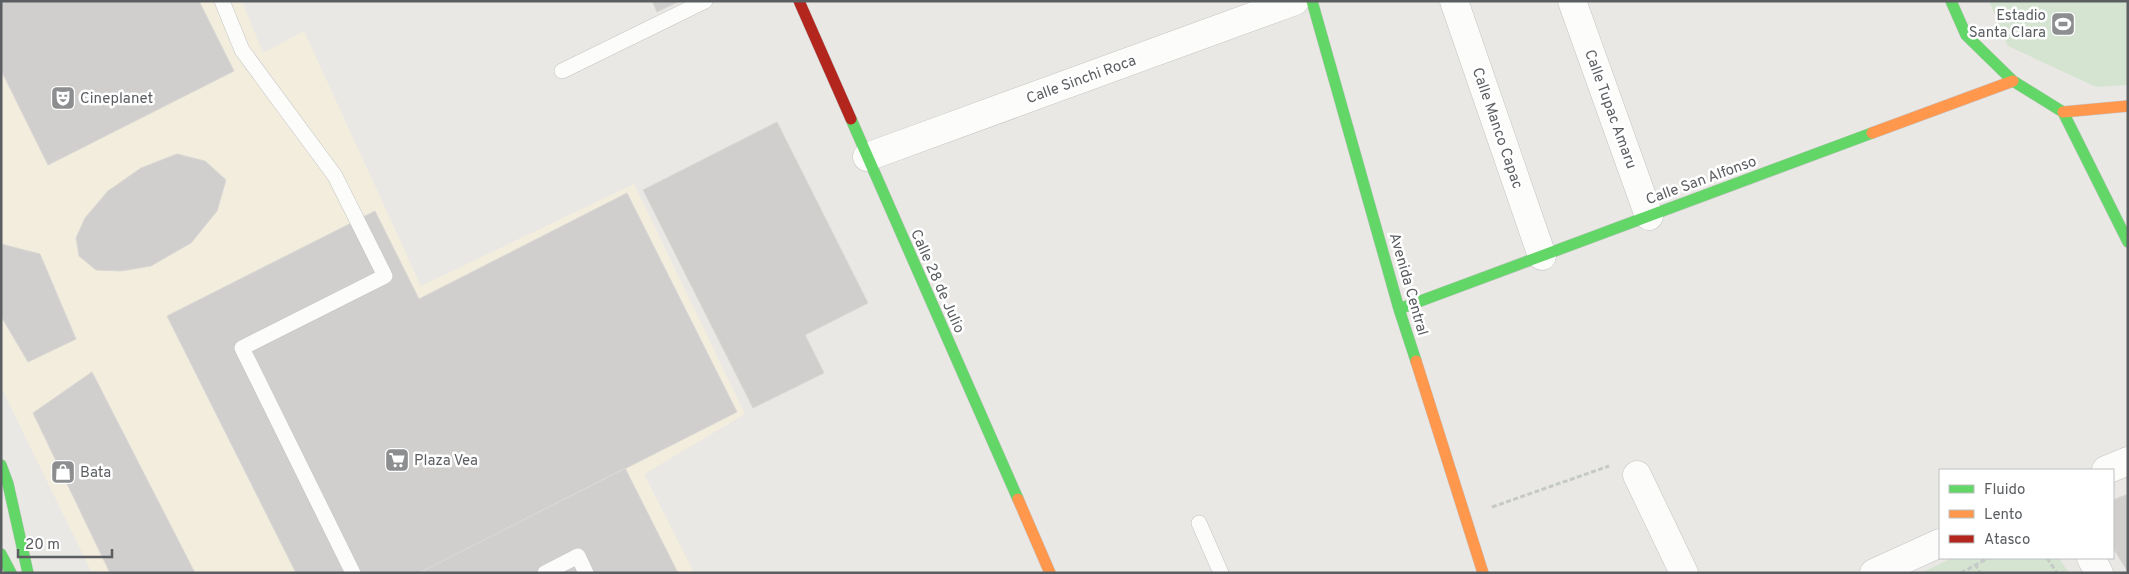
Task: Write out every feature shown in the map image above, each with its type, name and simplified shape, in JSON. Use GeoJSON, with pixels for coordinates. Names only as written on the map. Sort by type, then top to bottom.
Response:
{"type":"FeatureCollection","features":[{"type":"Feature","properties":{"kind":"main road","name":"Calle 28 de Julio"},"geometry":{"type":"LineString","coordinates":[[799,1],[1050,573]]}},
{"type":"Feature","properties":{"kind":"main road","name":"Avenida Central"},"geometry":{"type":"LineString","coordinates":[[1312,1],[1400,309],[1484,573]]}},
{"type":"Feature","properties":{"kind":"main road"},"geometry":{"type":"LineString","coordinates":[[1951,1],[1966,35],[2013,81],[2063,112],[2128,242]]}},
{"type":"Feature","properties":{"kind":"main road","name":"Calle San Alfonso"},"geometry":{"type":"LineString","coordinates":[[1400,309],[2013,81]]}},
{"type":"Feature","properties":{"kind":"main road"},"geometry":{"type":"LineString","coordinates":[[2063,112],[2128,106]]}},
{"type":"Feature","properties":{"kind":"main road"},"geometry":{"type":"LineString","coordinates":[[1,465],[8,484],[28,573]]}},
{"type":"Feature","properties":{"kind":"main road"},"geometry":{"type":"LineString","coordinates":[[1,554],[10,573]]}},
{"type":"Feature","properties":{"kind":"street","name":"Calle Sinchi Roca"},"geometry":{"type":"LineString","coordinates":[[867,157],[1295,1]]}},
{"type":"Feature","properties":{"kind":"street","name":"Calle Manco Capac"},"geometry":{"type":"LineString","coordinates":[[1454,1],[1542,256]]}},
{"type":"Feature","properties":{"kind":"street","name":"Calle Tupac Amaru"},"geometry":{"type":"LineString","coordinates":[[1572,1],[1649,216]]}},
{"type":"Feature","properties":{"kind":"street"},"geometry":{"type":"LineString","coordinates":[[2108,469],[2128,461]]}},
{"type":"Feature","properties":{"kind":"street"},"geometry":{"type":"LineString","coordinates":[[1637,475],[1684,573]]}},
{"type":"Feature","properties":{"kind":"street"},"geometry":{"type":"LineString","coordinates":[[1874,573],[1939,543]]}},
{"type":"Feature","properties":{"kind":"street"},"geometry":{"type":"LineString","coordinates":[[2092,559],[2100,573]]}},
{"type":"Feature","properties":{"kind":"lane"},"geometry":{"type":"LineString","coordinates":[[222,1],[242,50],[335,176],[385,276],[242,348],[353,573]]}},
{"type":"Feature","properties":{"kind":"lane"},"geometry":{"type":"LineString","coordinates":[[562,71],[704,1]]}},
{"type":"Feature","properties":{"kind":"lane"},"geometry":{"type":"LineString","coordinates":[[1199,524],[1220,573]]}},
{"type":"Feature","properties":{"kind":"lane"},"geometry":{"type":"LineString","coordinates":[[545,573],[578,556],[586,573]]}},
{"type":"Feature","properties":{"kind":"path"},"geometry":{"type":"LineString","coordinates":[[1465,516],[1613,464],[1637,475]]}},
{"type":"Feature","properties":{"kind":"path"},"geometry":{"type":"LineString","coordinates":[[1962,573],[1986,559]]}},
{"type":"Feature","properties":{"kind":"path"},"geometry":{"type":"LineString","coordinates":[[2048,559],[2057,573]]}},
{"type":"Feature","properties":{"kind":"path"},"geometry":{"type":"LineString","coordinates":[[1975,564],[1980,573]]}},
{"type":"Feature","properties":{"kind":"shaded area"},"geometry":{"type":"Polygon","coordinates":[[[1,1],[242,1],[263,53],[304,31],[421,286],[634,184],[745,414],[644,474],[694,573],[92,573],[1,387],[1,1]]]}},
{"type":"Feature","properties":{"kind":"green space","name":"Estadio Santa Clara"},"geometry":{"type":"Polygon","coordinates":[[[1989,1],[2128,1],[2128,85],[2096,87],[2008,46],[1989,1]]]}},
{"type":"Feature","properties":{"kind":"green space"},"geometry":{"type":"Polygon","coordinates":[[[1950,559],[2060,559],[2069,573],[1921,573],[1950,559]]]}},
{"type":"Feature","properties":{"kind":"building"},"geometry":{"type":"Polygon","coordinates":[[[1,1],[199,1],[234,71],[48,165],[1,70],[1,1]]]}},
{"type":"Feature","properties":{"kind":"building"},"geometry":{"type":"Polygon","coordinates":[[[652,1],[680,1],[657,12],[652,1]]]}},
{"type":"Feature","properties":{"kind":"building"},"geometry":{"type":"Polygon","coordinates":[[[777,122],[868,303],[805,335],[824,373],[753,408],[643,190],[777,122]]]}},
{"type":"Feature","properties":{"kind":"building"},"geometry":{"type":"Polygon","coordinates":[[[177,154],[205,161],[226,180],[217,211],[191,243],[151,266],[121,271],[96,270],[79,256],[76,238],[85,218],[108,191],[141,168],[177,154]]]}},
{"type":"Feature","properties":{"kind":"building"},"geometry":{"type":"Polygon","coordinates":[[[627,193],[737,412],[419,573],[296,573],[167,316],[375,211],[419,299],[627,193]]]}},
{"type":"Feature","properties":{"kind":"building"},"geometry":{"type":"Polygon","coordinates":[[[1,244],[40,254],[76,339],[28,362],[1,316],[1,244]]]}},
{"type":"Feature","properties":{"kind":"building"},"geometry":{"type":"Polygon","coordinates":[[[92,372],[195,573],[110,573],[33,413],[92,372]]]}},
{"type":"Feature","properties":{"kind":"building"},"geometry":{"type":"Polygon","coordinates":[[[625,468],[678,573],[419,573],[625,468]]]}},
{"type":"Feature","properties":{"kind":"building"},"geometry":{"type":"Polygon","coordinates":[[[2128,494],[2128,572],[2114,550],[2114,500],[2128,494]]]}},
{"type":"Feature","properties":{"kind":"traffic: fast"},"geometry":{"type":"LineString","coordinates":[[1312,1],[1399,309],[1416,361]]}},
{"type":"Feature","properties":{"kind":"traffic: fast"},"geometry":{"type":"LineString","coordinates":[[1951,1],[1966,35],[2013,81],[2063,112],[2128,242]]}},
{"type":"Feature","properties":{"kind":"traffic: fast"},"geometry":{"type":"LineString","coordinates":[[851,119],[1018,499]]}},
{"type":"Feature","properties":{"kind":"traffic: fast"},"geometry":{"type":"LineString","coordinates":[[1399,309],[1872,133]]}},
{"type":"Feature","properties":{"kind":"traffic: fast"},"geometry":{"type":"LineString","coordinates":[[1,465],[8,484],[28,573]]}},
{"type":"Feature","properties":{"kind":"traffic: fast"},"geometry":{"type":"LineString","coordinates":[[1,554],[11,573]]}},
{"type":"Feature","properties":{"kind":"traffic: slow"},"geometry":{"type":"LineString","coordinates":[[1872,133],[2013,81]]}},
{"type":"Feature","properties":{"kind":"traffic: slow"},"geometry":{"type":"LineString","coordinates":[[2063,112],[2128,106]]}},
{"type":"Feature","properties":{"kind":"traffic: slow"},"geometry":{"type":"LineString","coordinates":[[1416,361],[1483,573]]}},
{"type":"Feature","properties":{"kind":"traffic: slow"},"geometry":{"type":"LineString","coordinates":[[1018,499],[1050,573]]}},
{"type":"Feature","properties":{"kind":"traffic: jam"},"geometry":{"type":"LineString","coordinates":[[799,1],[851,119]]}},
{"type":"Feature","properties":{"kind":"place","name":"Estadio Santa Clara"},"geometry":{"type":"Point","coordinates":[2063,24]}},
{"type":"Feature","properties":{"kind":"place","name":"Cineplanet"},"geometry":{"type":"Point","coordinates":[63,98]}},
{"type":"Feature","properties":{"kind":"place","name":"Plaza Vea"},"geometry":{"type":"Point","coordinates":[397,460]}},
{"type":"Feature","properties":{"kind":"place","name":"Bata"},"geometry":{"type":"Point","coordinates":[63,472]}}]}
